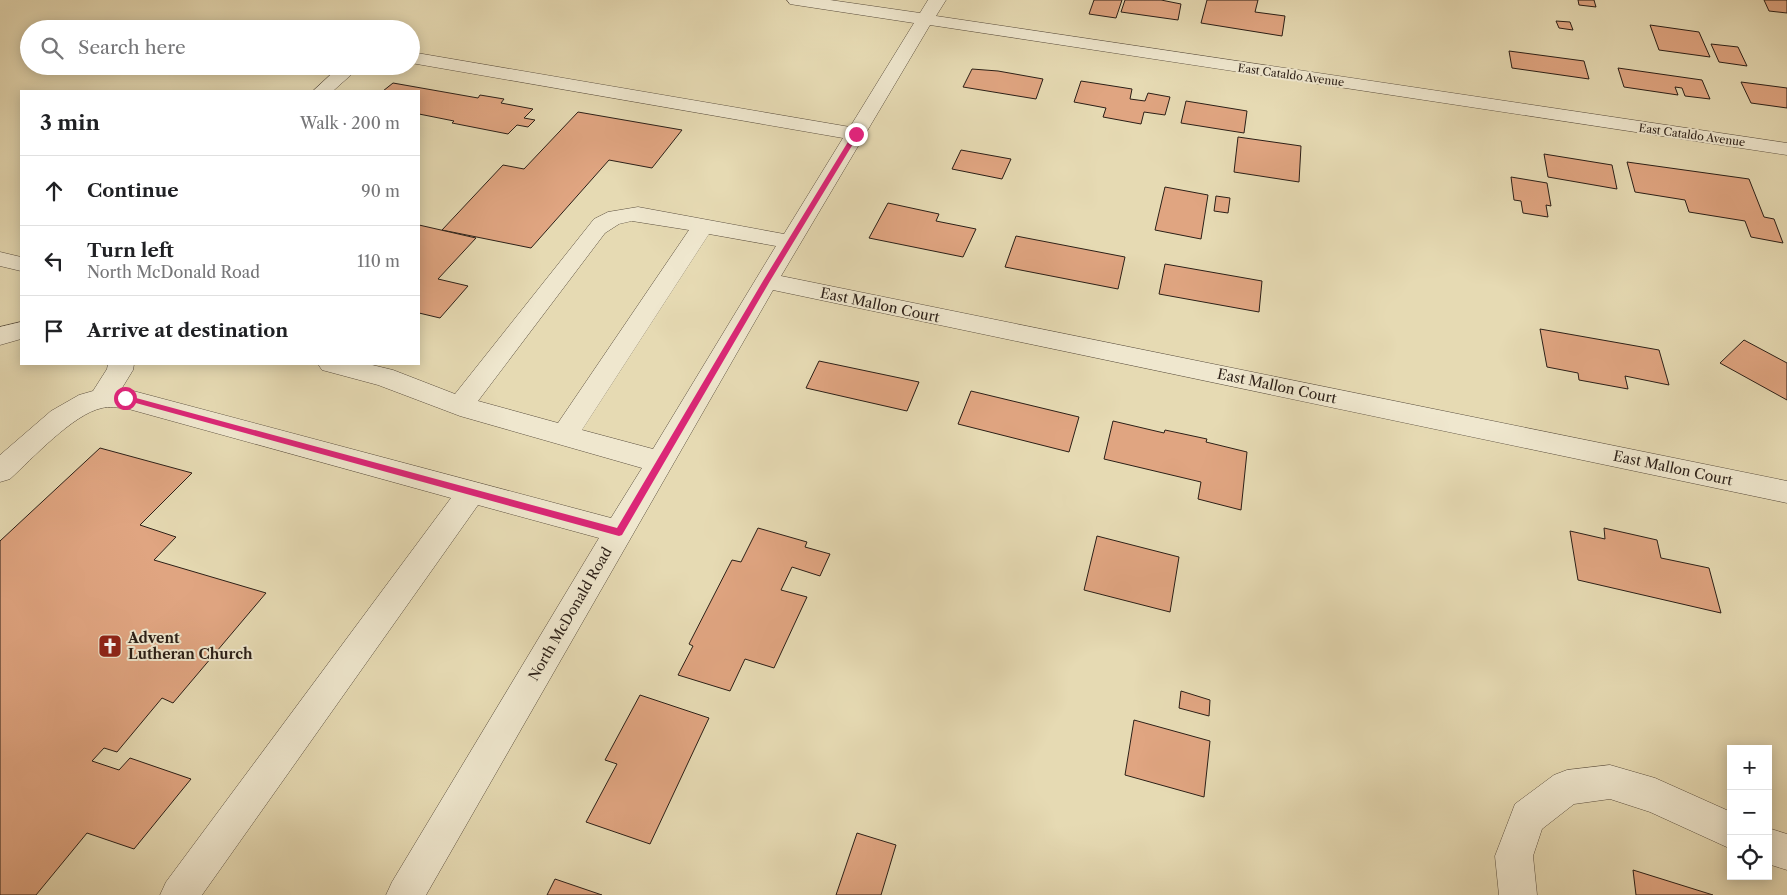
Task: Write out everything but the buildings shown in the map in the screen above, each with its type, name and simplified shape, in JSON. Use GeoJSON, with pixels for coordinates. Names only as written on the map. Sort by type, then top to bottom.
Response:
{"type":"FeatureCollection","features":[{"type":"Feature","properties":{"kind":"street","name":"East Cataldo Avenue"},"geometry":{"type":"LineString","coordinates":[[796,0],[931,10],[1787,149]]}},
{"type":"Feature","properties":{"kind":"street","name":"North McDonald Road"},"geometry":{"type":"LineString","coordinates":[[405,895],[766,281],[931,10]]}},
{"type":"Feature","properties":{"kind":"street"},"geometry":{"type":"LineString","coordinates":[[420,59],[856,134]]}},
{"type":"Feature","properties":{"kind":"street"},"geometry":{"type":"LineString","coordinates":[[323,90],[341,75]]}},
{"type":"Feature","properties":{"kind":"street"},"geometry":{"type":"LineString","coordinates":[[460,406],[597,228],[606,220],[622,214],[638,214],[790,242]]}},
{"type":"Feature","properties":{"kind":"street"},"geometry":{"type":"LineString","coordinates":[[564,435],[704,226]]}},
{"type":"Feature","properties":{"kind":"street"},"geometry":{"type":"LineString","coordinates":[[0,259],[20,264]]}},
{"type":"Feature","properties":{"kind":"street","name":"East Mallon Court"},"geometry":{"type":"LineString","coordinates":[[766,281],[1787,492]]}},
{"type":"Feature","properties":{"kind":"street"},"geometry":{"type":"LineString","coordinates":[[0,336],[20,330]]}},
{"type":"Feature","properties":{"kind":"street"},"geometry":{"type":"LineString","coordinates":[[102,398],[120,370],[121,365]]}},
{"type":"Feature","properties":{"kind":"street"},"geometry":{"type":"LineString","coordinates":[[335,365],[384,377],[460,406],[660,462]]}},
{"type":"Feature","properties":{"kind":"street"},"geometry":{"type":"LineString","coordinates":[[0,471],[57,421],[78,407],[102,398],[125,398],[619,532]]}},
{"type":"Feature","properties":{"kind":"street"},"geometry":{"type":"LineString","coordinates":[[179,895],[471,492]]}},
{"type":"Feature","properties":{"kind":"street"},"geometry":{"type":"LineString","coordinates":[[1518,895],[1514,856],[1528,817],[1568,787],[1610,782],[1655,796],[1727,829]]}},
{"type":"Feature","properties":{"kind":"street"},"geometry":{"type":"LineString","coordinates":[[1772,847],[1787,852]]}},
{"type":"Feature","properties":{"kind":"place","name":"Advent Lutheran Church"},"geometry":{"type":"Point","coordinates":[110,646]}},
{"type":"Feature","properties":{"kind":"route"},"geometry":{"type":"LineString","coordinates":[[125,398],[619,532],[766,281],[856,134]]}}]}
